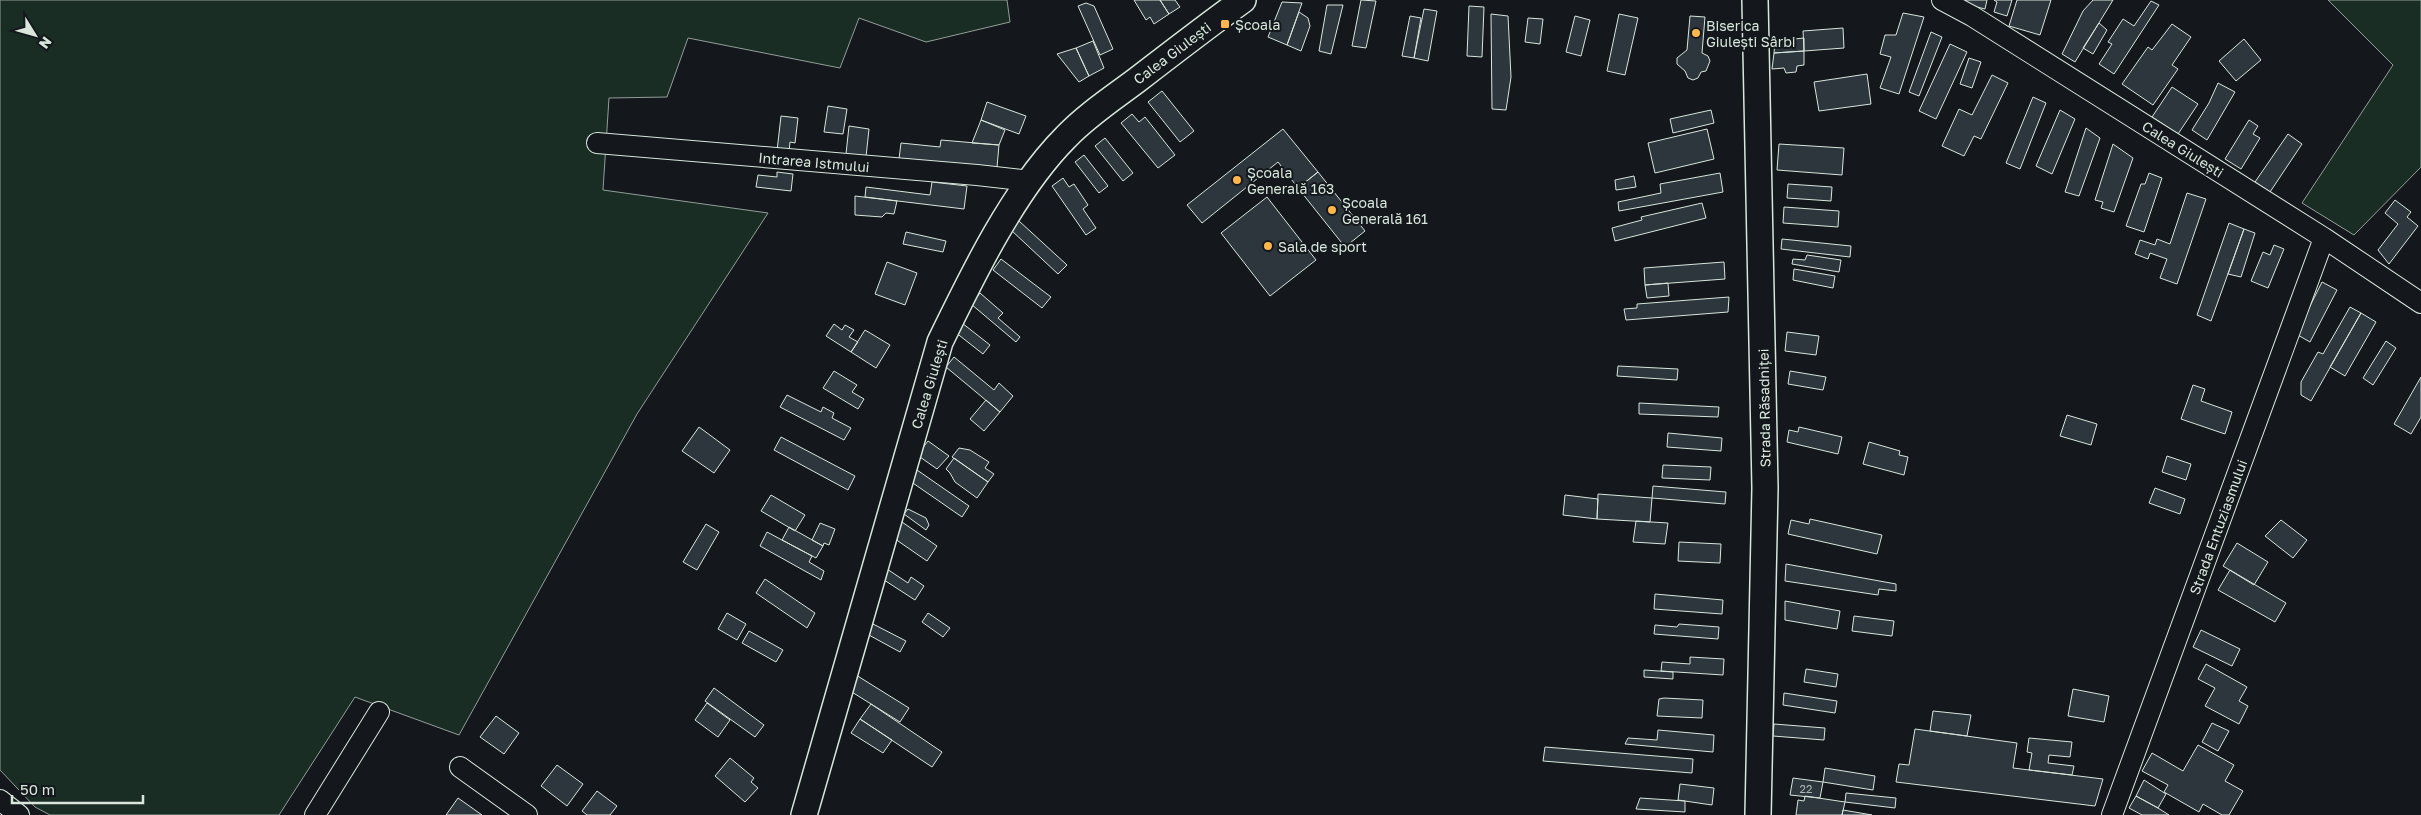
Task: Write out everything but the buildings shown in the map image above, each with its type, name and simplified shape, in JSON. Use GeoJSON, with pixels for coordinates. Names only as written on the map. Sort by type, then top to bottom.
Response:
{"type":"FeatureCollection","features":[{"type":"Feature","properties":{"kind":"main road","name":"Calea Giulești"},"geometry":{"type":"LineString","coordinates":[[804,815],[940,342],[995,237],[1030,182],[1066,136],[1243,0]]}},
{"type":"Feature","properties":{"kind":"main road","name":"Strada Răsadniței"},"geometry":{"type":"LineString","coordinates":[[1755,0],[1765,488],[1758,815]]}},
{"type":"Feature","properties":{"kind":"street","name":"Calea Giulești"},"geometry":{"type":"LineString","coordinates":[[1942,0],[1972,16],[2324,238],[2421,303]]}},
{"type":"Feature","properties":{"kind":"street","name":"Intrarea Istmului"},"geometry":{"type":"LineString","coordinates":[[597,143],[977,174],[1030,182]]}},
{"type":"Feature","properties":{"kind":"street","name":"Strada Entuziasmului"},"geometry":{"type":"LineString","coordinates":[[2114,814],[2324,238]]}},
{"type":"Feature","properties":{"kind":"street"},"geometry":{"type":"LineString","coordinates":[[315,815],[378,712]]}},
{"type":"Feature","properties":{"kind":"street"},"geometry":{"type":"LineString","coordinates":[[460,767],[527,815]]}},
{"type":"Feature","properties":{"kind":"street"},"geometry":{"type":"LineString","coordinates":[[0,800],[19,815]]}},
{"type":"Feature","properties":{"kind":"green space"},"geometry":{"type":"Polygon","coordinates":[[[0,0],[1007,0],[1010,22],[926,42],[859,18],[840,68],[688,38],[667,97],[609,98],[603,190],[768,213],[637,414],[459,735],[355,697],[279,815],[50,815],[35,807],[0,770],[0,0]]]}},
{"type":"Feature","properties":{"kind":"green space"},"geometry":{"type":"Polygon","coordinates":[[[2328,0],[2421,0],[2421,167],[2354,235],[2302,203],[2393,65],[2328,0]]]}},
{"type":"Feature","properties":{"kind":"place","name":"Școala"},"geometry":{"type":"Point","coordinates":[1225,24]}},
{"type":"Feature","properties":{"kind":"place","name":"Biserica Giulești Sârbi"},"geometry":{"type":"Point","coordinates":[1696,33]}},
{"type":"Feature","properties":{"kind":"place","name":"Școala Generală 163"},"geometry":{"type":"Point","coordinates":[1237,180]}},
{"type":"Feature","properties":{"kind":"place","name":"Școala Generală 161"},"geometry":{"type":"Point","coordinates":[1332,210]}},
{"type":"Feature","properties":{"kind":"place","name":"Sala de sport"},"geometry":{"type":"Point","coordinates":[1268,246]}}]}
